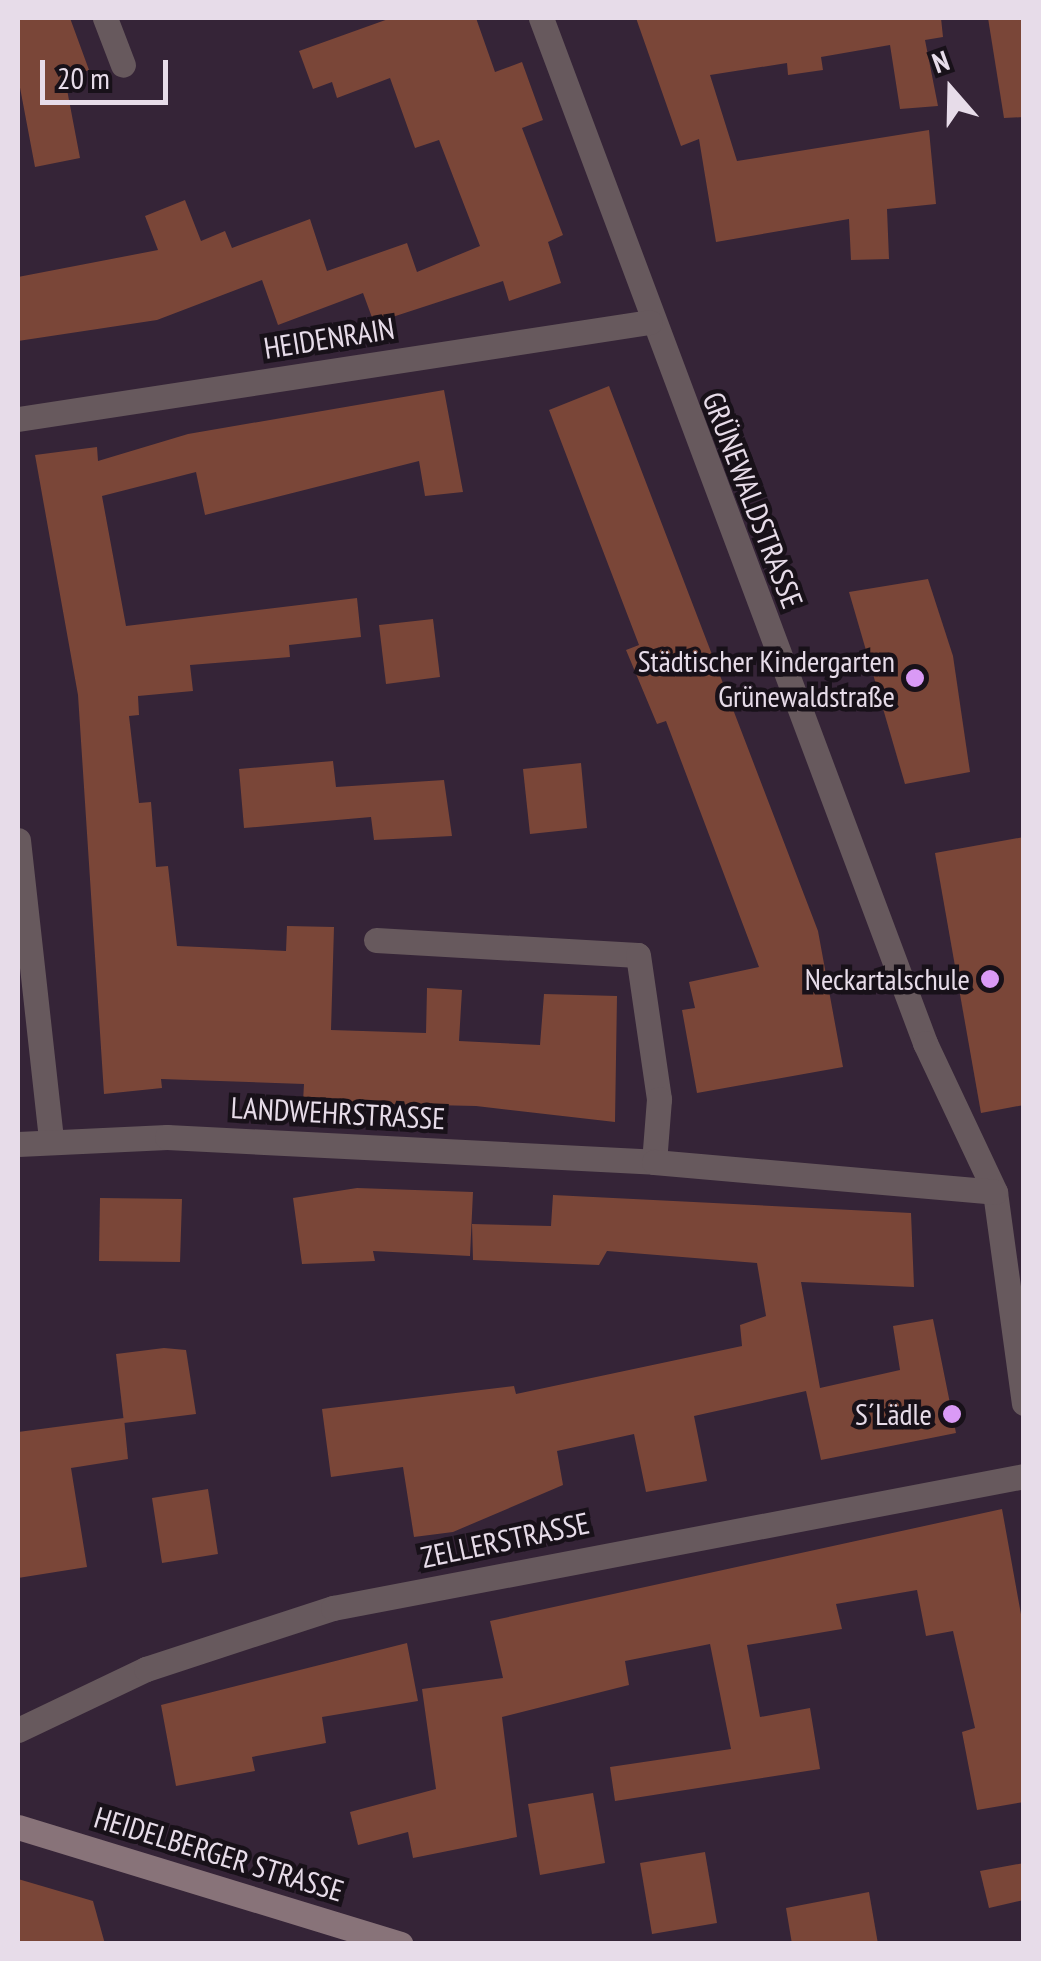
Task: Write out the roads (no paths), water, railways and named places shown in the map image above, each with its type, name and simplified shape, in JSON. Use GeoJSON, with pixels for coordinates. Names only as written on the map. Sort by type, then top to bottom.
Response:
{"type":"FeatureCollection","features":[{"type":"Feature","properties":{"kind":"main road","name":"HEIDELBERGER STRASSE"},"geometry":{"type":"LineString","coordinates":[[18,1827],[401,1944]]}},
{"type":"Feature","properties":{"kind":"street"},"geometry":{"type":"LineString","coordinates":[[106,18],[123,65]]}},
{"type":"Feature","properties":{"kind":"street","name":"GRÜNEWALDSTRASSE"},"geometry":{"type":"LineString","coordinates":[[542,18],[650,322],[925,1043],[995,1192],[1024,1403]]}},
{"type":"Feature","properties":{"kind":"street","name":"HEIDENRAIN"},"geometry":{"type":"LineString","coordinates":[[18,419],[650,322]]}},
{"type":"Feature","properties":{"kind":"street"},"geometry":{"type":"LineString","coordinates":[[18,840],[51,1140]]}},
{"type":"Feature","properties":{"kind":"street"},"geometry":{"type":"LineString","coordinates":[[376,940],[638,955],[658,1082],[654,1162]]}},
{"type":"Feature","properties":{"kind":"street","name":"LANDWEHRSTRASSE"},"geometry":{"type":"LineString","coordinates":[[18,1144],[166,1137],[654,1162],[995,1192]]}},
{"type":"Feature","properties":{"kind":"street","name":"ZELLERSTRASSE"},"geometry":{"type":"LineString","coordinates":[[18,1730],[146,1669],[333,1608],[1024,1476]]}},
{"type":"Feature","properties":{"kind":"place","name":"Städtischer Kindergarten Grünewaldstraße"},"geometry":{"type":"Point","coordinates":[915,678]}},
{"type":"Feature","properties":{"kind":"place","name":"Neckartalschule"},"geometry":{"type":"Point","coordinates":[990,979]}},
{"type":"Feature","properties":{"kind":"place","name":"S´Lädle"},"geometry":{"type":"Point","coordinates":[952,1414]}}]}
